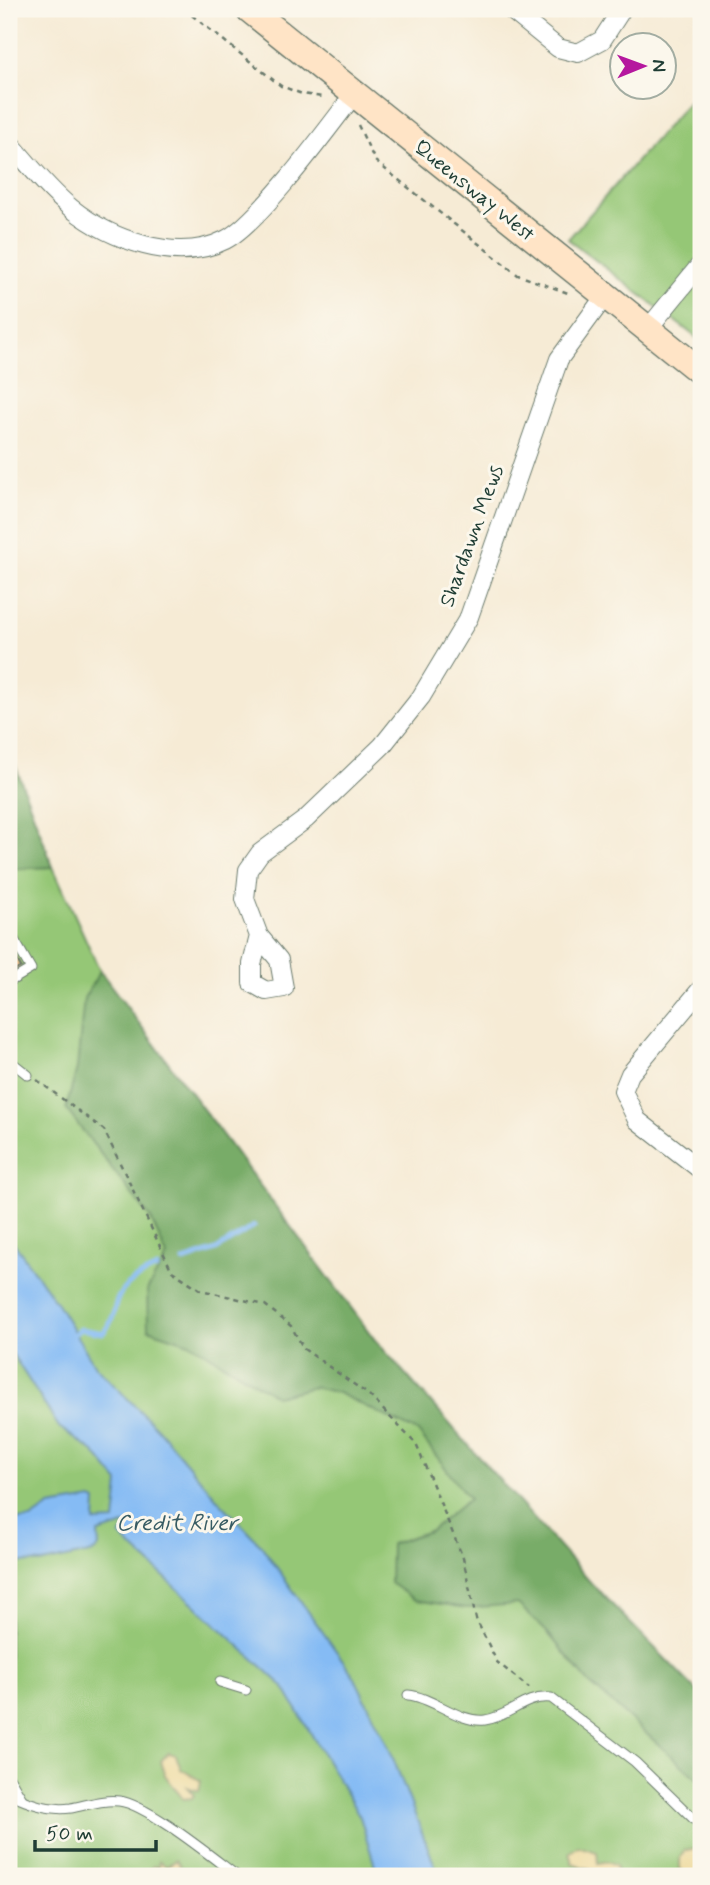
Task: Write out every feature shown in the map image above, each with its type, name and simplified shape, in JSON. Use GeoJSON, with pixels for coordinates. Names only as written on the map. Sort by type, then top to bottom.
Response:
{"type":"FeatureCollection","features":[{"type":"Feature","properties":{"kind":"street","name":"Queensway West"},"geometry":{"type":"LineString","coordinates":[[248,9],[353,106],[605,296],[701,373]]}},
{"type":"Feature","properties":{"kind":"street"},"geometry":{"type":"LineString","coordinates":[[510,9],[558,48],[578,52],[602,40],[622,9]]}},
{"type":"Feature","properties":{"kind":"street"},"geometry":{"type":"LineString","coordinates":[[9,142],[48,187],[72,209],[99,226],[131,240],[167,250],[196,250],[226,240],[252,218],[353,106]]}},
{"type":"Feature","properties":{"kind":"street"},"geometry":{"type":"LineString","coordinates":[[647,330],[701,264]]}},
{"type":"Feature","properties":{"kind":"street","name":"Shardawn Mews"},"geometry":{"type":"LineString","coordinates":[[259,936],[246,899],[248,870],[260,853],[306,819],[382,746],[421,697],[469,617],[554,370],[605,296]]}},
{"type":"Feature","properties":{"kind":"street"},"geometry":{"type":"LineString","coordinates":[[701,989],[630,1074],[623,1091],[637,1120],[701,1170]]}},
{"type":"Feature","properties":{"kind":"lane"},"geometry":{"type":"LineString","coordinates":[[9,932],[31,969],[9,982]]}},
{"type":"Feature","properties":{"kind":"lane"},"geometry":{"type":"LineString","coordinates":[[9,1060],[28,1075]]}},
{"type":"Feature","properties":{"kind":"lane"},"geometry":{"type":"LineString","coordinates":[[220,1682],[246,1690]]}},
{"type":"Feature","properties":{"kind":"lane"},"geometry":{"type":"LineString","coordinates":[[408,1695],[419,1696],[460,1714],[484,1720],[531,1699],[551,1698],[635,1762],[701,1826]]}},
{"type":"Feature","properties":{"kind":"lane"},"geometry":{"type":"LineString","coordinates":[[9,1777],[23,1801]]}},
{"type":"Feature","properties":{"kind":"lane"},"geometry":{"type":"LineString","coordinates":[[9,1794],[23,1801],[67,1808],[104,1801],[131,1804],[237,1876]]}},
{"type":"Feature","properties":{"kind":"path"},"geometry":{"type":"LineString","coordinates":[[184,9],[281,86],[302,94],[329,99]]}},
{"type":"Feature","properties":{"kind":"path"},"geometry":{"type":"LineString","coordinates":[[353,106],[375,161],[518,275],[571,295]]}},
{"type":"Feature","properties":{"kind":"path"},"geometry":{"type":"LineString","coordinates":[[28,1075],[81,1110],[104,1130],[172,1271],[201,1290],[265,1305],[291,1326],[304,1349],[369,1395],[416,1444],[463,1558],[476,1619],[497,1662],[534,1691],[551,1698]]}},
{"type":"Feature","properties":{"kind":"green space"},"geometry":{"type":"Polygon","coordinates":[[[701,88],[701,341],[568,239],[701,88]]]}},
{"type":"Feature","properties":{"kind":"green space"},"geometry":{"type":"Polygon","coordinates":[[[9,749],[53,867],[100,971],[375,1340],[446,1420],[701,1731],[701,1876],[9,1876],[9,749]]]}},
{"type":"Feature","properties":{"kind":"green space"},"geometry":{"type":"Polygon","coordinates":[[[9,749],[53,867],[9,869],[9,749]]]}},
{"type":"Feature","properties":{"kind":"green space"},"geometry":{"type":"Polygon","coordinates":[[[100,971],[375,1340],[592,1584],[701,1695],[701,1782],[589,1683],[548,1633],[518,1604],[467,1608],[415,1600],[390,1583],[391,1544],[431,1530],[469,1499],[418,1432],[338,1393],[314,1387],[276,1396],[192,1344],[148,1329],[147,1290],[167,1256],[151,1219],[66,1109],[77,1068],[84,998],[100,971]]]}},
{"type":"Feature","properties":{"kind":"sand"},"geometry":{"type":"Polygon","coordinates":[[[168,1753],[176,1755],[181,1769],[201,1781],[199,1791],[187,1787],[194,1795],[192,1798],[183,1799],[165,1775],[161,1761],[168,1753]]]}},
{"type":"Feature","properties":{"kind":"sand"},"geometry":{"type":"Polygon","coordinates":[[[578,1846],[597,1852],[598,1863],[608,1861],[616,1865],[617,1870],[611,1874],[621,1876],[599,1876],[592,1870],[572,1863],[569,1853],[578,1846]]]}},
{"type":"Feature","properties":{"kind":"sand"},"geometry":{"type":"Polygon","coordinates":[[[685,1850],[701,1852],[701,1858],[697,1862],[701,1867],[701,1876],[688,1876],[680,1869],[680,1858],[685,1850]]]}},
{"type":"Feature","properties":{"kind":"sand"},"geometry":{"type":"Polygon","coordinates":[[[175,1860],[180,1865],[178,1875],[184,1868],[189,1870],[190,1876],[151,1876],[150,1869],[153,1866],[158,1868],[159,1861],[166,1867],[175,1860]]]}},
{"type":"Feature","properties":{"kind":"water","name":"Credit River"},"geometry":{"type":"Polygon","coordinates":[[[9,1236],[58,1305],[95,1366],[158,1429],[219,1501],[260,1544],[354,1676],[389,1748],[439,1876],[378,1876],[360,1817],[283,1686],[120,1536],[128,1524],[98,1533],[99,1547],[94,1552],[43,1563],[9,1562],[9,1520],[31,1519],[50,1506],[92,1499],[96,1501],[95,1522],[115,1521],[119,1482],[94,1452],[59,1427],[9,1349],[9,1236]]]}},
{"type":"Feature","properties":{"kind":"building"},"geometry":{"type":"Polygon","coordinates":[[[9,945],[21,967],[9,974],[9,945]]]}},
{"type":"Feature","properties":{"kind":"waterway"},"geometry":{"type":"LineString","coordinates":[[184,1261],[216,1250],[254,1226]]}},
{"type":"Feature","properties":{"kind":"waterway"},"geometry":{"type":"LineString","coordinates":[[71,1336],[81,1329],[103,1333],[111,1322],[122,1291],[136,1279],[157,1268]]}}]}
